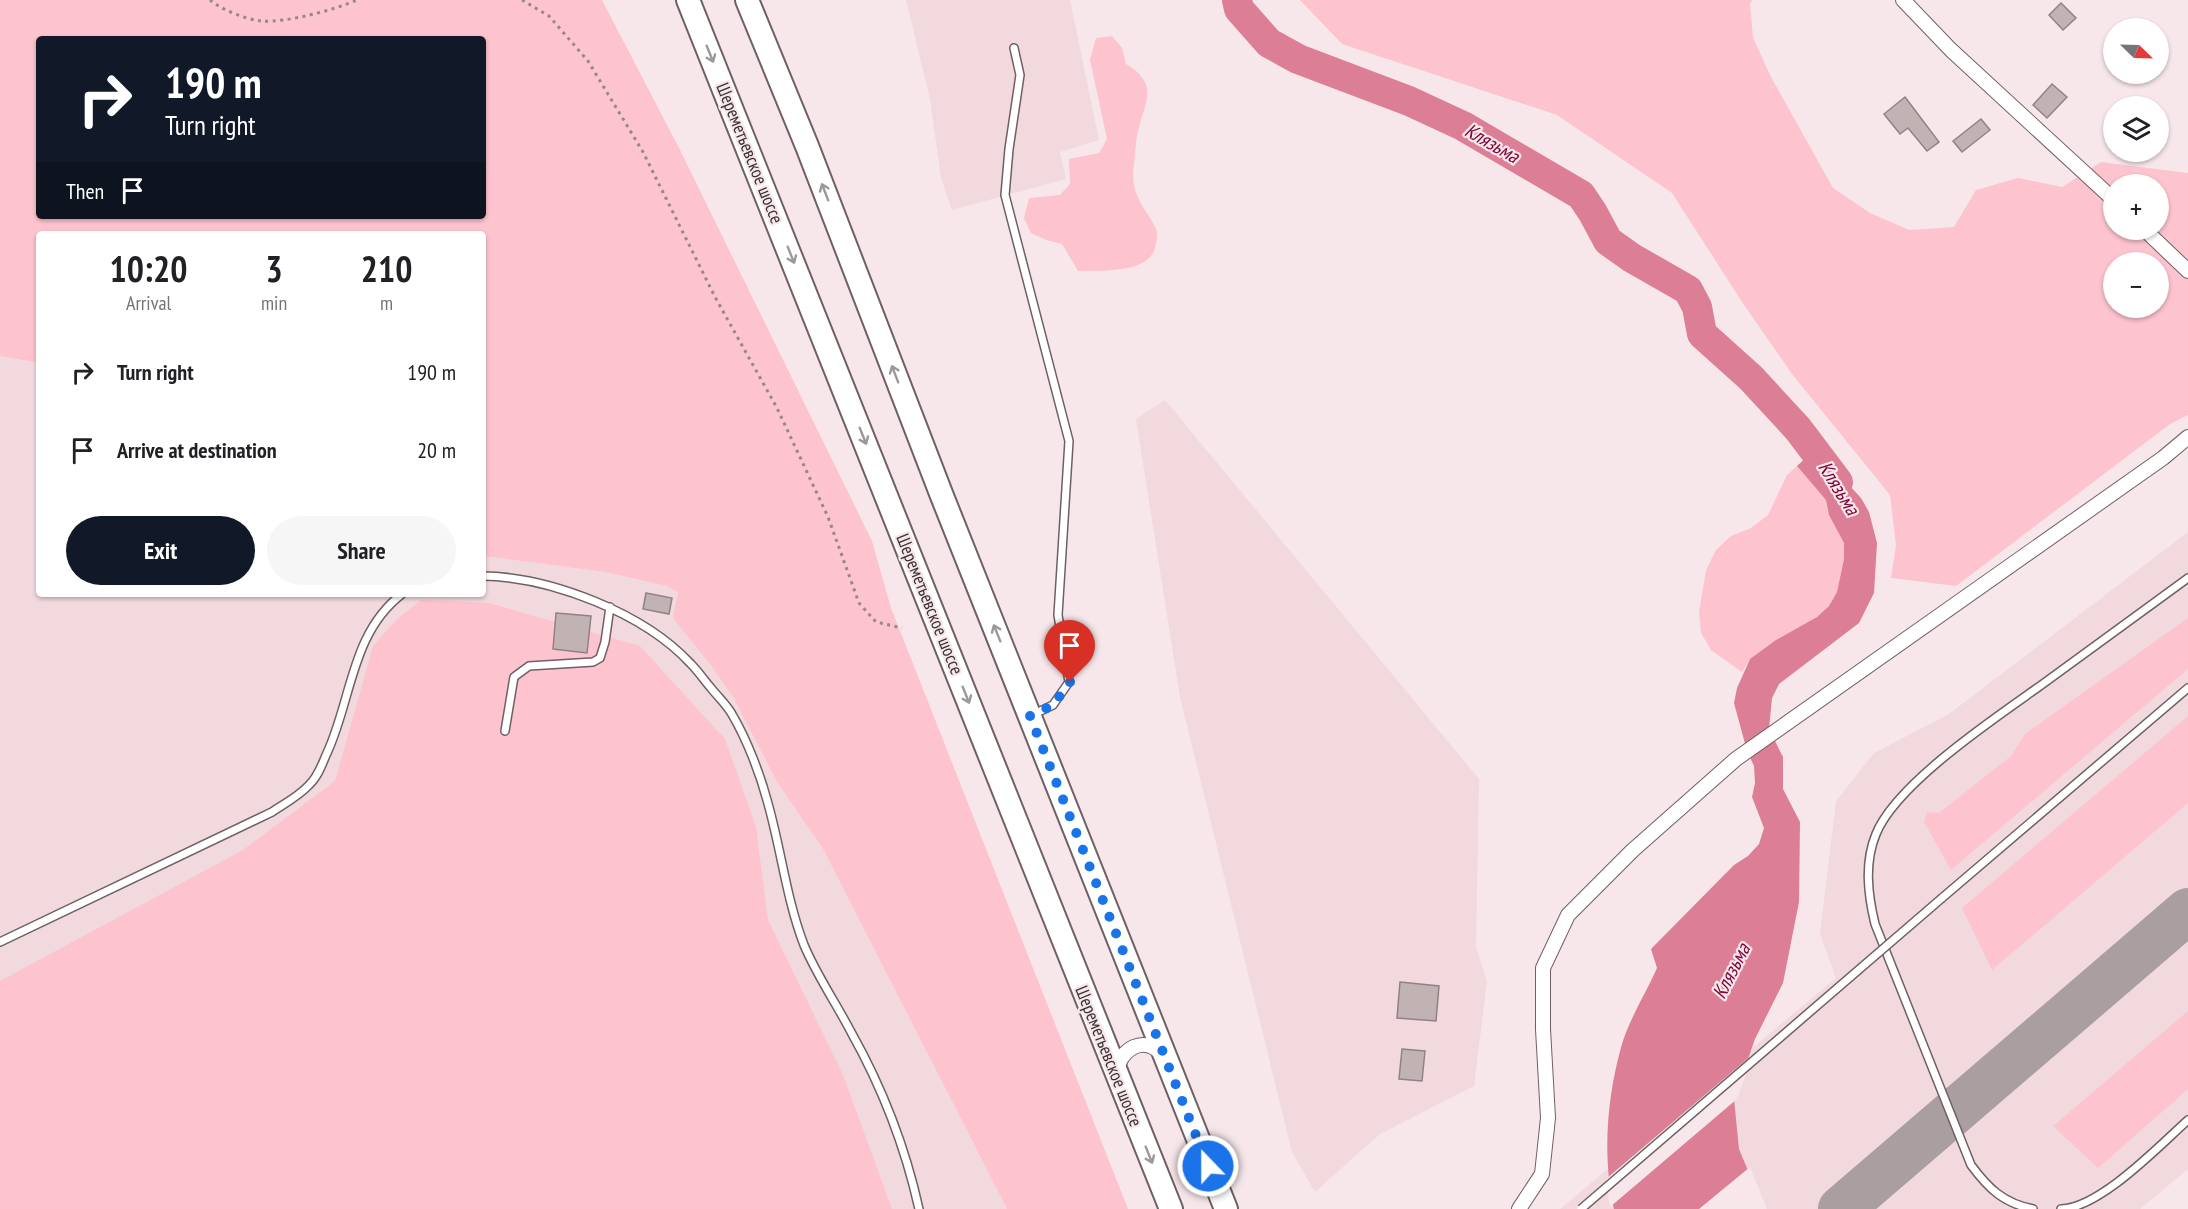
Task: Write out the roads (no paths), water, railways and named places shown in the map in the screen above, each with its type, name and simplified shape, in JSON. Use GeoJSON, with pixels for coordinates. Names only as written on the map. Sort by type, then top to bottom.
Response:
{"type":"FeatureCollection","features":[{"type":"Feature","properties":{"kind":"main road","name":"Шереметьевское шоссе"},"geometry":{"type":"LineString","coordinates":[[688,0],[1171,1209]]}},
{"type":"Feature","properties":{"kind":"main road"},"geometry":{"type":"LineString","coordinates":[[747,0],[807,146],[946,507],[1226,1209]]}},
{"type":"Feature","properties":{"kind":"street"},"geometry":{"type":"LineString","coordinates":[[1903,0],[1951,50],[2103,190]]}},
{"type":"Feature","properties":{"kind":"street"},"geometry":{"type":"LineString","coordinates":[[2155,240],[2188,271]]}},
{"type":"Feature","properties":{"kind":"street"},"geometry":{"type":"LineString","coordinates":[[1519,1209],[1542,1174],[1548,1118],[1543,1029],[1543,968],[1568,915],[1633,850],[1736,759],[2153,465],[2188,437]]}},
{"type":"Feature","properties":{"kind":"street"},"geometry":{"type":"LineString","coordinates":[[1119,1082],[1117,1070],[1119,1059],[1126,1050],[1136,1045],[1148,1045],[1158,1050],[1165,1059]]}},
{"type":"Feature","properties":{"kind":"lane"},"geometry":{"type":"LineString","coordinates":[[1014,48],[1020,75],[1005,195],[1069,441],[1058,615],[1070,682],[1053,705],[1030,716]]}},
{"type":"Feature","properties":{"kind":"lane"},"geometry":{"type":"LineString","coordinates":[[486,576],[528,580],[571,592],[610,607],[665,641],[690,663],[733,715],[767,799],[792,906],[804,945],[824,986],[852,1033],[892,1116],[912,1174],[919,1209]]}},
{"type":"Feature","properties":{"kind":"lane"},"geometry":{"type":"LineString","coordinates":[[2032,1209],[2020,1206],[1987,1187],[1971,1165],[1875,924],[1869,897],[1871,850],[1876,834],[1892,807],[1926,773],[1981,729],[2188,578]]}},
{"type":"Feature","properties":{"kind":"lane"},"geometry":{"type":"LineString","coordinates":[[0,942],[272,812],[310,785],[334,738],[356,664],[372,626],[387,605],[398,597]]}},
{"type":"Feature","properties":{"kind":"lane"},"geometry":{"type":"LineString","coordinates":[[505,730],[514,677],[529,666],[593,662],[600,658],[605,642],[610,607]]}},
{"type":"Feature","properties":{"kind":"lane"},"geometry":{"type":"LineString","coordinates":[[1581,1209],[2188,688]]}},
{"type":"Feature","properties":{"kind":"lane"},"geometry":{"type":"LineString","coordinates":[[2061,1209],[2082,1204],[2109,1188],[2188,1120]]}},
{"type":"Feature","properties":{"kind":"water"},"geometry":{"type":"Polygon","coordinates":[[[1822,443],[1839,474],[1861,498],[1869,512],[1877,543],[1874,593],[1859,623],[1779,684],[1772,698],[1769,729],[1783,757],[1783,789],[1800,822],[1799,902],[1783,983],[1755,1039],[1734,1099],[1739,1149],[1764,1209],[1614,1209],[1607,1147],[1610,1105],[1625,1035],[1657,968],[1651,949],[1734,865],[1748,856],[1759,844],[1764,828],[1752,797],[1755,783],[1754,766],[1747,751],[1734,703],[1737,688],[1750,659],[1776,640],[1817,617],[1829,606],[1837,592],[1844,559],[1844,543],[1829,515],[1826,500],[1797,466],[1822,443]]]}},
{"type":"Feature","properties":{"kind":"waterway","name":"Клязьма"},"geometry":{"type":"LineString","coordinates":[[1237,0],[1239,9],[1269,43],[1298,59],[1409,101],[1463,126],[1581,195],[1608,241],[1632,258],[1688,290],[1697,307],[1702,334],[1751,378],[1798,429],[1838,482]]}}]}
